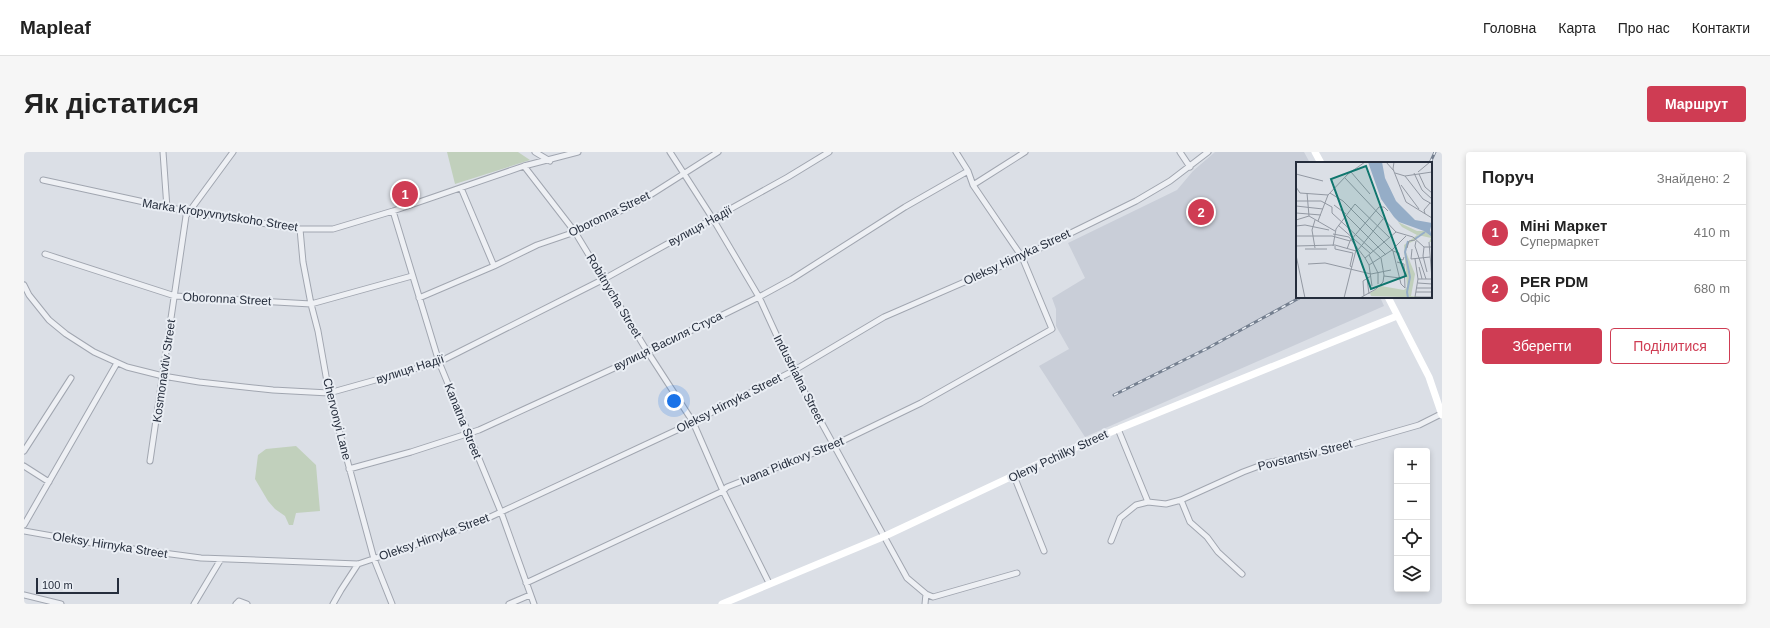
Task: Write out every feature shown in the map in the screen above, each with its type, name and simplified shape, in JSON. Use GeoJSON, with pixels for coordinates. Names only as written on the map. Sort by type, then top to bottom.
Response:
{"type":"FeatureCollection","features":[{"type":"Feature","properties":{"kind":"street"},"geometry":{"type":"LineString","coordinates":[[163,152],[167,208]]}},
{"type":"Feature","properties":{"kind":"street","name":"Kosmonavtiv Street"},"geometry":{"type":"LineString","coordinates":[[150,461],[186,216],[234,152]]}},
{"type":"Feature","properties":{"kind":"street"},"geometry":{"type":"LineString","coordinates":[[535,152],[550,160]]}},
{"type":"Feature","properties":{"kind":"street","name":"Marka Kropyvnytskoho Street"},"geometry":{"type":"LineString","coordinates":[[43,180],[190,212],[300,229],[333,229],[393,211],[524,166],[578,152]]}},
{"type":"Feature","properties":{"kind":"street","name":"Industrialna Street"},"geometry":{"type":"LineString","coordinates":[[670,152],[713,219],[759,297],[794,371],[907,578],[926,594]]}},
{"type":"Feature","properties":{"kind":"street","name":"Oboronna Street"},"geometry":{"type":"LineString","coordinates":[[419,298],[494,266],[538,245],[575,232],[644,199],[718,152]]}},
{"type":"Feature","properties":{"kind":"street","name":"вулиця Надії"},"geometry":{"type":"LineString","coordinates":[[24,285],[49,320],[66,334],[94,352],[117,363],[163,376],[199,382],[274,390],[329,393],[439,362],[604,279],[713,219],[829,152]]}},
{"type":"Feature","properties":{"kind":"street"},"geometry":{"type":"LineString","coordinates":[[956,152],[968,172],[973,185],[1022,257]]}},
{"type":"Feature","properties":{"kind":"street"},"geometry":{"type":"LineString","coordinates":[[973,185],[1025,152]]}},
{"type":"Feature","properties":{"kind":"street"},"geometry":{"type":"LineString","coordinates":[[1180,152],[1190,167]]}},
{"type":"Feature","properties":{"kind":"street","name":"Oleksy Hirnyka Street"},"geometry":{"type":"LineString","coordinates":[[24,531],[103,546],[201,558],[358,564],[374,559],[471,526],[693,422],[794,371],[884,317],[1022,257],[1136,201],[1190,167],[1208,152]]}},
{"type":"Feature","properties":{"kind":"street"},"geometry":{"type":"LineString","coordinates":[[1315,152],[1320,162]]}},
{"type":"Feature","properties":{"kind":"street","name":"Robitnycha Street"},"geometry":{"type":"LineString","coordinates":[[524,166],[575,232],[647,352],[693,422],[723,491],[769,583]]}},
{"type":"Feature","properties":{"kind":"street","name":"вулиця Василя Стуса"},"geometry":{"type":"LineString","coordinates":[[349,469],[411,452],[467,433],[507,417],[647,352],[759,297],[792,279],[905,208],[968,172]]}},
{"type":"Feature","properties":{"kind":"street"},"geometry":{"type":"LineString","coordinates":[[461,188],[494,266]]}},
{"type":"Feature","properties":{"kind":"street","name":"Kanatna Street"},"geometry":{"type":"LineString","coordinates":[[393,211],[439,362],[467,433],[501,512],[534,604]]}},
{"type":"Feature","properties":{"kind":"street","name":"Chervonyi Lane"},"geometry":{"type":"LineString","coordinates":[[300,229],[311,304],[318,330],[329,393],[374,559],[392,604]]}},
{"type":"Feature","properties":{"kind":"street","name":"Oboronna Street"},"geometry":{"type":"LineString","coordinates":[[45,254],[175,296],[311,304],[412,276]]}},
{"type":"Feature","properties":{"kind":"street","name":"Ivana Pidkovy Street"},"geometry":{"type":"LineString","coordinates":[[526,583],[723,491],[727,487],[834,445],[921,403],[1052,329],[1022,257]]}},
{"type":"Feature","properties":{"kind":"street"},"geometry":{"type":"LineString","coordinates":[[1388,298],[1429,377],[1442,415]]}},
{"type":"Feature","properties":{"kind":"street","name":"Oleny Pchilky Street"},"geometry":{"type":"LineString","coordinates":[[722,604],[769,583],[885,536],[1051,458],[1118,429],[1397,316]]}},
{"type":"Feature","properties":{"kind":"street"},"geometry":{"type":"LineString","coordinates":[[24,525],[117,363]]}},
{"type":"Feature","properties":{"kind":"street"},"geometry":{"type":"LineString","coordinates":[[24,451],[71,378]]}},
{"type":"Feature","properties":{"kind":"street","name":"Povstantsiv Street"},"geometry":{"type":"LineString","coordinates":[[1148,502],[1166,504],[1181,500],[1243,472],[1267,463],[1346,446],[1419,425],[1442,415]]}},
{"type":"Feature","properties":{"kind":"street"},"geometry":{"type":"LineString","coordinates":[[1111,541],[1116,525],[1122,515],[1136,505],[1148,502],[1118,429]]}},
{"type":"Feature","properties":{"kind":"street"},"geometry":{"type":"LineString","coordinates":[[24,466],[49,482]]}},
{"type":"Feature","properties":{"kind":"street"},"geometry":{"type":"LineString","coordinates":[[1014,476],[1044,551]]}},
{"type":"Feature","properties":{"kind":"street"},"geometry":{"type":"LineString","coordinates":[[1181,500],[1190,522],[1207,537],[1218,552],[1242,574]]}},
{"type":"Feature","properties":{"kind":"street"},"geometry":{"type":"LineString","coordinates":[[194,604],[221,559]]}},
{"type":"Feature","properties":{"kind":"street"},"geometry":{"type":"LineString","coordinates":[[333,604],[358,564]]}},
{"type":"Feature","properties":{"kind":"street"},"geometry":{"type":"LineString","coordinates":[[925,604],[926,594],[933,597],[1017,573]]}},
{"type":"Feature","properties":{"kind":"street"},"geometry":{"type":"LineString","coordinates":[[24,594],[61,604]]}},
{"type":"Feature","properties":{"kind":"street"},"geometry":{"type":"LineString","coordinates":[[509,604],[530,595]]}},
{"type":"Feature","properties":{"kind":"street"},"geometry":{"type":"LineString","coordinates":[[236,604],[239,600],[247,604]]}},
{"type":"Feature","properties":{"kind":"shaded area"},"geometry":{"type":"Polygon","coordinates":[[[1215,152],[1304,152],[1309,162],[1296,162],[1296,298],[1380,298],[1384,306],[1085,437],[1039,366],[1069,349],[1056,326],[1056,309],[1052,298],[1085,278],[1068,243],[1177,190],[1193,171],[1215,152]]]}},
{"type":"Feature","properties":{"kind":"green space"},"geometry":{"type":"Polygon","coordinates":[[[447,152],[518,152],[530,160],[455,184],[447,152]]]}},
{"type":"Feature","properties":{"kind":"green space"},"geometry":{"type":"Polygon","coordinates":[[[296,446],[316,465],[320,511],[296,513],[293,525],[289,525],[285,516],[275,509],[268,501],[255,479],[258,455],[266,449],[296,446]]]}},
{"type":"Feature","properties":{"kind":"railway"},"geometry":{"type":"LineString","coordinates":[[1430,162],[1435,152]]}},
{"type":"Feature","properties":{"kind":"railway"},"geometry":{"type":"LineString","coordinates":[[1114,395],[1208,348],[1299,298]]}},
{"type":"Feature","properties":{"kind":"place","name":"Міні Маркет"},"geometry":{"type":"Point","coordinates":[405,194]}},
{"type":"Feature","properties":{"kind":"place","name":"PER PDM"},"geometry":{"type":"Point","coordinates":[1201,212]}}]}
